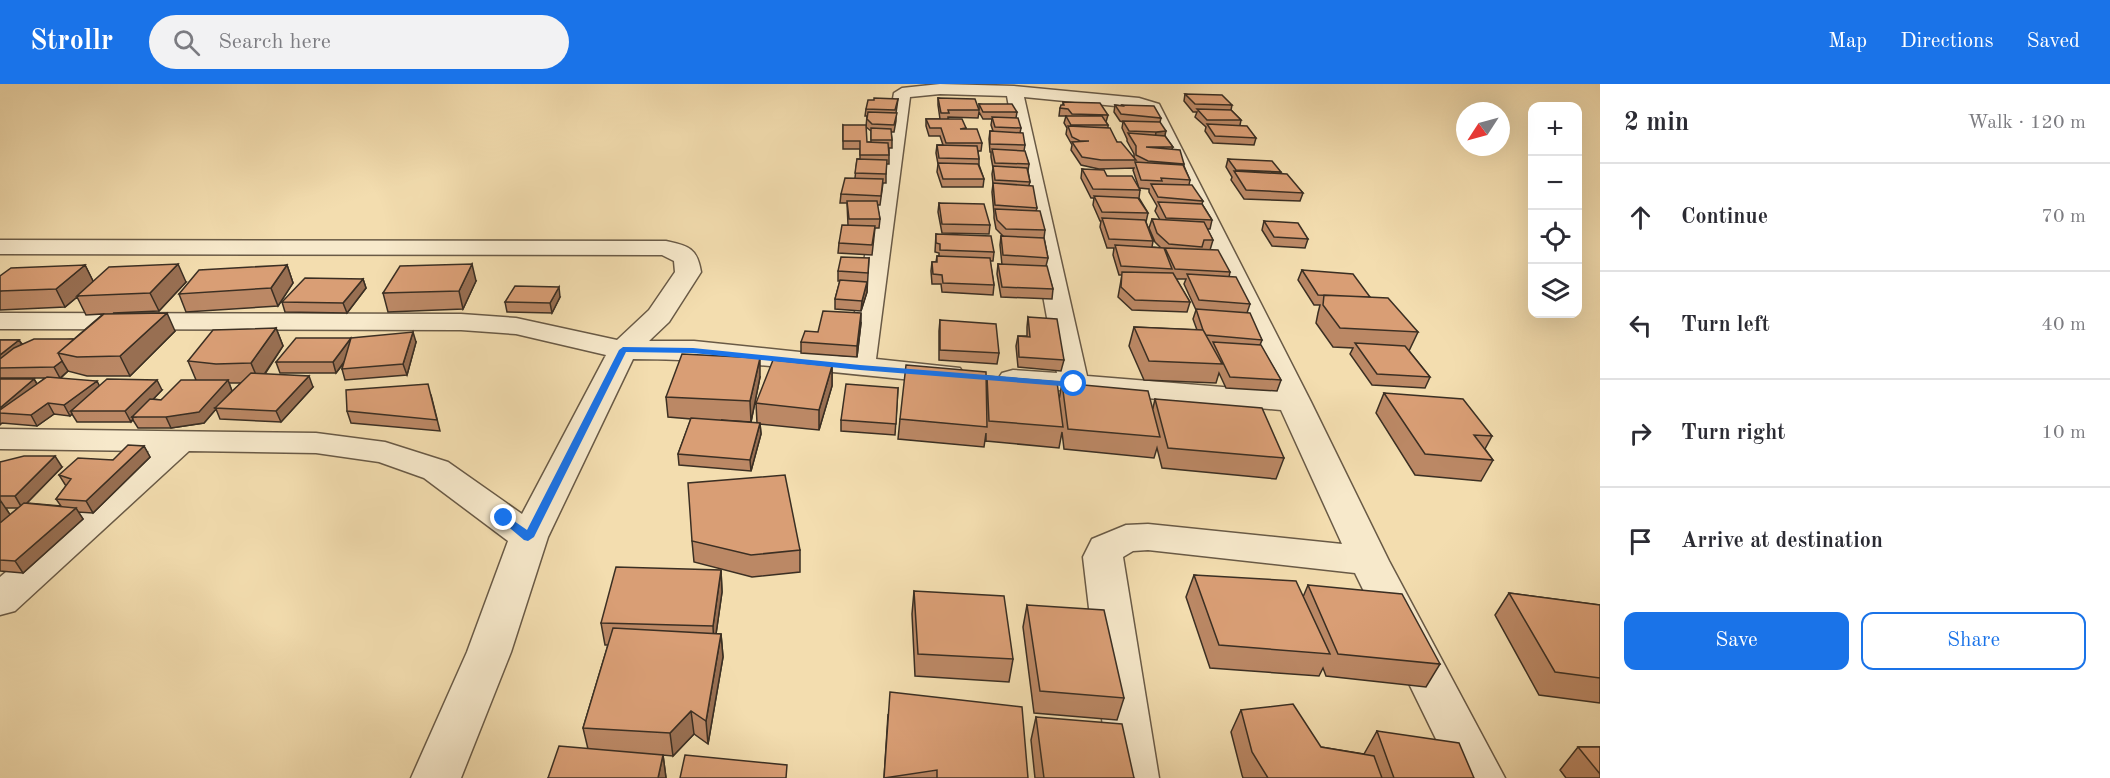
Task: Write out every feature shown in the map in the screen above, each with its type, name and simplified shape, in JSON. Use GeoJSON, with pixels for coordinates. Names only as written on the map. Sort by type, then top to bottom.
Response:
{"type":"FeatureCollection","features":[{"type":"Feature","properties":{"kind":"street"},"geometry":{"type":"LineString","coordinates":[[860,367],[902,93],[923,90],[1018,88],[1139,103],[1153,108],[1369,561],[1480,778]]}},
{"type":"Feature","properties":{"kind":"street"},"geometry":{"type":"LineString","coordinates":[[1018,88],[1074,384]]}},
{"type":"Feature","properties":{"kind":"street"},"geometry":{"type":"LineString","coordinates":[[0,247],[666,248],[686,257],[688,272],[659,316],[623,350],[528,537],[489,652],[436,778]]}},
{"type":"Feature","properties":{"kind":"street"},"geometry":{"type":"LineString","coordinates":[[0,321],[461,322],[516,326],[623,350],[693,350],[860,367],[1295,402]]}},
{"type":"Feature","properties":{"kind":"street"},"geometry":{"type":"LineString","coordinates":[[0,439],[316,443],[385,452],[436,470],[528,537]]}},
{"type":"Feature","properties":{"kind":"street"},"geometry":{"type":"LineString","coordinates":[[0,600],[182,440]]}},
{"type":"Feature","properties":{"kind":"street"},"geometry":{"type":"LineString","coordinates":[[1134,778],[1103,557],[1106,548],[1126,538],[1148,537],[1369,561]]}},
{"type":"Feature","properties":{"kind":"building"},"geometry":{"type":"Polygon","coordinates":[[[1185,94],[1222,95],[1232,105],[1195,104],[1185,94]]]}},
{"type":"Feature","properties":{"kind":"building"},"geometry":{"type":"Polygon","coordinates":[[[874,98],[898,99],[895,110],[866,109],[868,100],[874,100],[874,98]]]}},
{"type":"Feature","properties":{"kind":"building"},"geometry":{"type":"Polygon","coordinates":[[[938,98],[975,99],[979,110],[948,110],[949,113],[941,113],[938,98]]]}},
{"type":"Feature","properties":{"kind":"building"},"geometry":{"type":"Polygon","coordinates":[[[1063,102],[1100,103],[1108,115],[1072,114],[1068,109],[1060,108],[1064,105],[1063,102]]]}},
{"type":"Feature","properties":{"kind":"building"},"geometry":{"type":"Polygon","coordinates":[[[979,104],[1012,104],[1017,112],[983,112],[979,104]]]}},
{"type":"Feature","properties":{"kind":"building"},"geometry":{"type":"Polygon","coordinates":[[[1115,105],[1154,106],[1161,118],[1121,114],[1115,105]]]}},
{"type":"Feature","properties":{"kind":"building"},"geometry":{"type":"Polygon","coordinates":[[[1197,109],[1231,110],[1241,120],[1207,120],[1197,109]]]}},
{"type":"Feature","properties":{"kind":"building"},"geometry":{"type":"Polygon","coordinates":[[[868,112],[897,113],[894,125],[872,124],[867,119],[868,112]]]}},
{"type":"Feature","properties":{"kind":"building"},"geometry":{"type":"Polygon","coordinates":[[[1066,116],[1102,116],[1108,125],[1071,125],[1066,116]]]}},
{"type":"Feature","properties":{"kind":"building"},"geometry":{"type":"Polygon","coordinates":[[[992,117],[1018,118],[1021,128],[995,127],[992,117]]]}},
{"type":"Feature","properties":{"kind":"building"},"geometry":{"type":"Polygon","coordinates":[[[926,119],[962,119],[966,128],[960,129],[977,129],[982,143],[946,143],[941,128],[930,128],[926,119]]]}},
{"type":"Feature","properties":{"kind":"building"},"geometry":{"type":"Polygon","coordinates":[[[1123,121],[1160,122],[1166,131],[1129,131],[1123,121]]]}},
{"type":"Feature","properties":{"kind":"building"},"geometry":{"type":"Polygon","coordinates":[[[1207,124],[1247,126],[1256,138],[1215,136],[1207,124]]]}},
{"type":"Feature","properties":{"kind":"building"},"geometry":{"type":"Polygon","coordinates":[[[843,125],[866,125],[867,142],[888,143],[889,155],[860,155],[860,141],[843,141],[843,125]]]}},
{"type":"Feature","properties":{"kind":"building"},"geometry":{"type":"Polygon","coordinates":[[[1068,126],[1110,128],[1117,142],[1121,142],[1136,160],[1101,160],[1082,157],[1072,142],[1089,141],[1080,141],[1072,137],[1068,126]]]}},
{"type":"Feature","properties":{"kind":"building"},"geometry":{"type":"Polygon","coordinates":[[[871,128],[891,129],[892,140],[871,140],[871,128]]]}},
{"type":"Feature","properties":{"kind":"building"},"geometry":{"type":"Polygon","coordinates":[[[990,131],[1023,133],[1025,145],[990,144],[990,131]]]}},
{"type":"Feature","properties":{"kind":"building"},"geometry":{"type":"Polygon","coordinates":[[[1128,133],[1165,136],[1173,147],[1146,147],[1180,150],[1184,164],[1148,161],[1136,155],[1136,146],[1128,133]]]}},
{"type":"Feature","properties":{"kind":"building"},"geometry":{"type":"Polygon","coordinates":[[[937,145],[977,146],[979,159],[939,158],[937,145]]]}},
{"type":"Feature","properties":{"kind":"building"},"geometry":{"type":"Polygon","coordinates":[[[992,149],[1025,151],[1029,164],[995,163],[992,149]]]}},
{"type":"Feature","properties":{"kind":"building"},"geometry":{"type":"Polygon","coordinates":[[[857,159],[887,160],[886,174],[855,173],[857,159]]]}},
{"type":"Feature","properties":{"kind":"building"},"geometry":{"type":"Polygon","coordinates":[[[1228,159],[1272,161],[1281,172],[1236,170],[1228,159]]]}},
{"type":"Feature","properties":{"kind":"building"},"geometry":{"type":"Polygon","coordinates":[[[1135,162],[1183,165],[1190,180],[1161,178],[1162,181],[1141,180],[1135,162]]]}},
{"type":"Feature","properties":{"kind":"building"},"geometry":{"type":"Polygon","coordinates":[[[938,163],[978,164],[984,179],[943,179],[938,163]]]}},
{"type":"Feature","properties":{"kind":"building"},"geometry":{"type":"Polygon","coordinates":[[[993,166],[1027,168],[1030,182],[995,180],[993,166]]]}},
{"type":"Feature","properties":{"kind":"building"},"geometry":{"type":"Polygon","coordinates":[[[1082,169],[1104,170],[1107,176],[1132,176],[1140,190],[1093,189],[1082,169]]]}},
{"type":"Feature","properties":{"kind":"building"},"geometry":{"type":"Polygon","coordinates":[[[1234,171],[1287,174],[1303,193],[1246,190],[1234,171]]]}},
{"type":"Feature","properties":{"kind":"building"},"geometry":{"type":"Polygon","coordinates":[[[845,178],[883,179],[881,196],[841,194],[845,178]]]}},
{"type":"Feature","properties":{"kind":"building"},"geometry":{"type":"Polygon","coordinates":[[[993,183],[1033,186],[1037,208],[995,205],[993,183]]]}},
{"type":"Feature","properties":{"kind":"building"},"geometry":{"type":"Polygon","coordinates":[[[1151,184],[1192,185],[1203,201],[1158,197],[1151,184]]]}},
{"type":"Feature","properties":{"kind":"building"},"geometry":{"type":"Polygon","coordinates":[[[1094,196],[1138,198],[1148,213],[1102,212],[1094,196]]]}},
{"type":"Feature","properties":{"kind":"building"},"geometry":{"type":"Polygon","coordinates":[[[847,201],[877,201],[880,219],[849,219],[847,201]]]}},
{"type":"Feature","properties":{"kind":"building"},"geometry":{"type":"Polygon","coordinates":[[[1158,202],[1202,204],[1212,220],[1166,218],[1158,202]]]}},
{"type":"Feature","properties":{"kind":"building"},"geometry":{"type":"Polygon","coordinates":[[[939,203],[984,204],[990,225],[942,224],[939,203]]]}},
{"type":"Feature","properties":{"kind":"building"},"geometry":{"type":"Polygon","coordinates":[[[995,209],[1040,211],[1045,230],[1006,229],[997,220],[995,209]]]}},
{"type":"Feature","properties":{"kind":"building"},"geometry":{"type":"Polygon","coordinates":[[[1102,218],[1145,220],[1153,241],[1109,239],[1102,218]]]}},
{"type":"Feature","properties":{"kind":"building"},"geometry":{"type":"Polygon","coordinates":[[[1152,219],[1204,222],[1213,240],[1204,240],[1202,247],[1169,244],[1157,233],[1152,219]]]}},
{"type":"Feature","properties":{"kind":"building"},"geometry":{"type":"Polygon","coordinates":[[[1264,221],[1298,223],[1308,239],[1274,237],[1264,221]]]}},
{"type":"Feature","properties":{"kind":"building"},"geometry":{"type":"Polygon","coordinates":[[[842,225],[875,226],[872,245],[839,243],[842,225]]]}},
{"type":"Feature","properties":{"kind":"building"},"geometry":{"type":"Polygon","coordinates":[[[936,234],[991,236],[994,252],[940,250],[940,244],[936,243],[936,234]]]}},
{"type":"Feature","properties":{"kind":"building"},"geometry":{"type":"Polygon","coordinates":[[[1001,236],[1044,238],[1048,258],[1003,255],[1001,236]]]}},
{"type":"Feature","properties":{"kind":"building"},"geometry":{"type":"Polygon","coordinates":[[[1115,245],[1164,248],[1172,269],[1121,266],[1115,245]]]}},
{"type":"Feature","properties":{"kind":"building"},"geometry":{"type":"Polygon","coordinates":[[[1165,248],[1218,250],[1230,272],[1175,269],[1165,248]]]}},
{"type":"Feature","properties":{"kind":"building"},"geometry":{"type":"Polygon","coordinates":[[[937,256],[990,258],[994,285],[943,283],[942,275],[933,274],[932,262],[937,262],[937,256]]]}},
{"type":"Feature","properties":{"kind":"building"},"geometry":{"type":"Polygon","coordinates":[[[841,257],[869,258],[868,273],[838,271],[841,257]]]}},
{"type":"Feature","properties":{"kind":"building"},"geometry":{"type":"Polygon","coordinates":[[[178,264],[150,293],[77,296],[109,267],[178,264]]]}},
{"type":"Feature","properties":{"kind":"building"},"geometry":{"type":"Polygon","coordinates":[[[472,264],[459,291],[383,293],[400,266],[472,264]]]}},
{"type":"Feature","properties":{"kind":"building"},"geometry":{"type":"Polygon","coordinates":[[[998,264],[1047,266],[1053,289],[1002,287],[998,264]]]}},
{"type":"Feature","properties":{"kind":"building"},"geometry":{"type":"Polygon","coordinates":[[[85,265],[56,289],[0,291],[0,276],[11,268],[85,265]]]}},
{"type":"Feature","properties":{"kind":"building"},"geometry":{"type":"Polygon","coordinates":[[[287,265],[271,288],[179,294],[199,270],[287,265]]]}},
{"type":"Feature","properties":{"kind":"building"},"geometry":{"type":"Polygon","coordinates":[[[1302,270],[1353,274],[1370,297],[1318,295],[1302,270]]]}},
{"type":"Feature","properties":{"kind":"building"},"geometry":{"type":"Polygon","coordinates":[[[1122,272],[1173,273],[1190,302],[1135,300],[1121,287],[1122,272]]]}},
{"type":"Feature","properties":{"kind":"building"},"geometry":{"type":"Polygon","coordinates":[[[1187,274],[1236,277],[1250,304],[1199,300],[1187,274]]]}},
{"type":"Feature","properties":{"kind":"building"},"geometry":{"type":"Polygon","coordinates":[[[305,278],[363,279],[343,303],[282,302],[305,278]]]}},
{"type":"Feature","properties":{"kind":"building"},"geometry":{"type":"Polygon","coordinates":[[[840,280],[867,282],[862,301],[835,299],[840,280]]]}},
{"type":"Feature","properties":{"kind":"building"},"geometry":{"type":"Polygon","coordinates":[[[515,286],[559,287],[550,303],[505,302],[515,286]]]}},
{"type":"Feature","properties":{"kind":"building"},"geometry":{"type":"Polygon","coordinates":[[[1324,295],[1388,298],[1418,332],[1340,328],[1323,305],[1324,295]]]}},
{"type":"Feature","properties":{"kind":"building"},"geometry":{"type":"Polygon","coordinates":[[[1196,309],[1250,313],[1262,340],[1206,335],[1196,309]]]}},
{"type":"Feature","properties":{"kind":"building"},"geometry":{"type":"Polygon","coordinates":[[[823,311],[861,313],[857,346],[801,342],[805,331],[818,332],[823,311]]]}},
{"type":"Feature","properties":{"kind":"building"},"geometry":{"type":"Polygon","coordinates":[[[167,313],[120,356],[77,357],[58,353],[104,314],[167,313]]]}},
{"type":"Feature","properties":{"kind":"building"},"geometry":{"type":"Polygon","coordinates":[[[1028,317],[1057,319],[1064,360],[1019,357],[1018,336],[1030,337],[1028,317]]]}},
{"type":"Feature","properties":{"kind":"building"},"geometry":{"type":"Polygon","coordinates":[[[940,320],[996,324],[999,353],[940,350],[940,320]]]}},
{"type":"Feature","properties":{"kind":"building"},"geometry":{"type":"Polygon","coordinates":[[[1134,327],[1203,330],[1222,364],[1149,361],[1134,327]]]}},
{"type":"Feature","properties":{"kind":"building"},"geometry":{"type":"Polygon","coordinates":[[[276,328],[251,363],[216,364],[188,361],[213,330],[276,328]]]}},
{"type":"Feature","properties":{"kind":"building"},"geometry":{"type":"Polygon","coordinates":[[[413,332],[403,364],[342,369],[351,338],[413,332]]]}},
{"type":"Feature","properties":{"kind":"building"},"geometry":{"type":"Polygon","coordinates":[[[296,338],[351,338],[333,362],[276,362],[296,338]]]}},
{"type":"Feature","properties":{"kind":"building"},"geometry":{"type":"Polygon","coordinates":[[[34,339],[74,339],[58,353],[62,361],[54,367],[0,368],[0,359],[14,348],[34,339]]]}},
{"type":"Feature","properties":{"kind":"building"},"geometry":{"type":"Polygon","coordinates":[[[0,340],[19,340],[0,355],[0,340]]]}},
{"type":"Feature","properties":{"kind":"building"},"geometry":{"type":"Polygon","coordinates":[[[1213,342],[1261,345],[1281,380],[1230,377],[1213,342]]]}},
{"type":"Feature","properties":{"kind":"building"},"geometry":{"type":"Polygon","coordinates":[[[1355,343],[1405,346],[1430,377],[1377,374],[1355,343]]]}},
{"type":"Feature","properties":{"kind":"building"},"geometry":{"type":"Polygon","coordinates":[[[682,354],[760,358],[750,401],[666,397],[682,354]]]}},
{"type":"Feature","properties":{"kind":"building"},"geometry":{"type":"Polygon","coordinates":[[[773,360],[832,366],[819,410],[756,403],[773,360]]]}},
{"type":"Feature","properties":{"kind":"building"},"geometry":{"type":"Polygon","coordinates":[[[906,365],[986,372],[987,427],[900,419],[906,365]]]}},
{"type":"Feature","properties":{"kind":"building"},"geometry":{"type":"Polygon","coordinates":[[[251,373],[309,376],[276,411],[215,408],[251,373]]]}},
{"type":"Feature","properties":{"kind":"building"},"geometry":{"type":"Polygon","coordinates":[[[987,376],[1057,382],[1063,427],[989,421],[987,376]]]}},
{"type":"Feature","properties":{"kind":"building"},"geometry":{"type":"Polygon","coordinates":[[[47,377],[97,381],[64,405],[48,403],[31,415],[0,413],[0,410],[47,377]]]}},
{"type":"Feature","properties":{"kind":"building"},"geometry":{"type":"Polygon","coordinates":[[[0,379],[34,379],[0,408],[0,379]]]}},
{"type":"Feature","properties":{"kind":"building"},"geometry":{"type":"Polygon","coordinates":[[[107,379],[157,380],[125,411],[71,411],[107,379]]]}},
{"type":"Feature","properties":{"kind":"building"},"geometry":{"type":"Polygon","coordinates":[[[181,380],[228,380],[199,412],[166,417],[132,417],[150,399],[161,400],[181,380]]]}},
{"type":"Feature","properties":{"kind":"building"},"geometry":{"type":"Polygon","coordinates":[[[1062,383],[1148,391],[1160,437],[1068,429],[1062,383]]]}},
{"type":"Feature","properties":{"kind":"building"},"geometry":{"type":"Polygon","coordinates":[[[428,384],[437,420],[347,411],[346,390],[428,384]]]}},
{"type":"Feature","properties":{"kind":"building"},"geometry":{"type":"Polygon","coordinates":[[[846,384],[898,388],[896,424],[841,420],[846,384]]]}},
{"type":"Feature","properties":{"kind":"building"},"geometry":{"type":"Polygon","coordinates":[[[1384,393],[1463,399],[1492,436],[1474,435],[1493,460],[1425,454],[1384,393]]]}},
{"type":"Feature","properties":{"kind":"building"},"geometry":{"type":"Polygon","coordinates":[[[1155,399],[1262,408],[1284,458],[1168,448],[1155,399]]]}},
{"type":"Feature","properties":{"kind":"building"},"geometry":{"type":"Polygon","coordinates":[[[691,418],[760,423],[750,460],[678,454],[691,418]]]}},
{"type":"Feature","properties":{"kind":"building"},"geometry":{"type":"Polygon","coordinates":[[[128,445],[144,446],[86,501],[56,499],[71,479],[59,475],[78,458],[113,460],[128,445]]]}},
{"type":"Feature","properties":{"kind":"building"},"geometry":{"type":"Polygon","coordinates":[[[24,456],[55,456],[15,496],[0,496],[0,462],[24,456]]]}},
{"type":"Feature","properties":{"kind":"building"},"geometry":{"type":"Polygon","coordinates":[[[785,475],[800,550],[751,555],[692,541],[688,483],[785,475]]]}},
{"type":"Feature","properties":{"kind":"building"},"geometry":{"type":"Polygon","coordinates":[[[24,503],[76,508],[15,561],[0,560],[0,523],[24,503]]]}},
{"type":"Feature","properties":{"kind":"building"},"geometry":{"type":"Polygon","coordinates":[[[616,567],[721,570],[713,626],[601,623],[616,567]]]}},
{"type":"Feature","properties":{"kind":"building"},"geometry":{"type":"Polygon","coordinates":[[[1194,575],[1296,581],[1330,654],[1219,645],[1194,575]]]}},
{"type":"Feature","properties":{"kind":"building"},"geometry":{"type":"Polygon","coordinates":[[[1308,585],[1402,594],[1440,664],[1338,654],[1308,585]]]}},
{"type":"Feature","properties":{"kind":"building"},"geometry":{"type":"Polygon","coordinates":[[[914,591],[1004,596],[1013,659],[918,654],[914,591]]]}},
{"type":"Feature","properties":{"kind":"building"},"geometry":{"type":"Polygon","coordinates":[[[1509,593],[1600,605],[1600,678],[1555,672],[1509,593]]]}},
{"type":"Feature","properties":{"kind":"building"},"geometry":{"type":"Polygon","coordinates":[[[1027,605],[1104,610],[1124,698],[1040,691],[1027,605]]]}},
{"type":"Feature","properties":{"kind":"building"},"geometry":{"type":"Polygon","coordinates":[[[613,628],[721,634],[706,721],[691,711],[670,733],[583,728],[613,628]]]}},
{"type":"Feature","properties":{"kind":"building"},"geometry":{"type":"Polygon","coordinates":[[[890,692],[1022,707],[1028,778],[937,778],[937,770],[884,778],[890,692]]]}},
{"type":"Feature","properties":{"kind":"building"},"geometry":{"type":"Polygon","coordinates":[[[1293,704],[1321,747],[1374,756],[1382,778],[1268,778],[1252,752],[1241,710],[1293,704]]]}},
{"type":"Feature","properties":{"kind":"building"},"geometry":{"type":"Polygon","coordinates":[[[1036,717],[1122,724],[1134,778],[1044,778],[1036,717]]]}},
{"type":"Feature","properties":{"kind":"building"},"geometry":{"type":"Polygon","coordinates":[[[1377,731],[1459,743],[1474,778],[1394,778],[1377,731]]]}},
{"type":"Feature","properties":{"kind":"building"},"geometry":{"type":"Polygon","coordinates":[[[559,746],[663,755],[658,778],[548,778],[559,746]]]}},
{"type":"Feature","properties":{"kind":"building"},"geometry":{"type":"Polygon","coordinates":[[[1578,747],[1600,747],[1600,774],[1578,747]]]}},
{"type":"Feature","properties":{"kind":"building"},"geometry":{"type":"Polygon","coordinates":[[[685,755],[787,765],[786,778],[680,778],[685,755]]]}},
{"type":"Feature","properties":{"kind":"route"},"geometry":{"type":"LineString","coordinates":[[504,518],[528,537],[623,350],[693,350],[860,367],[1074,384]]}}]}
